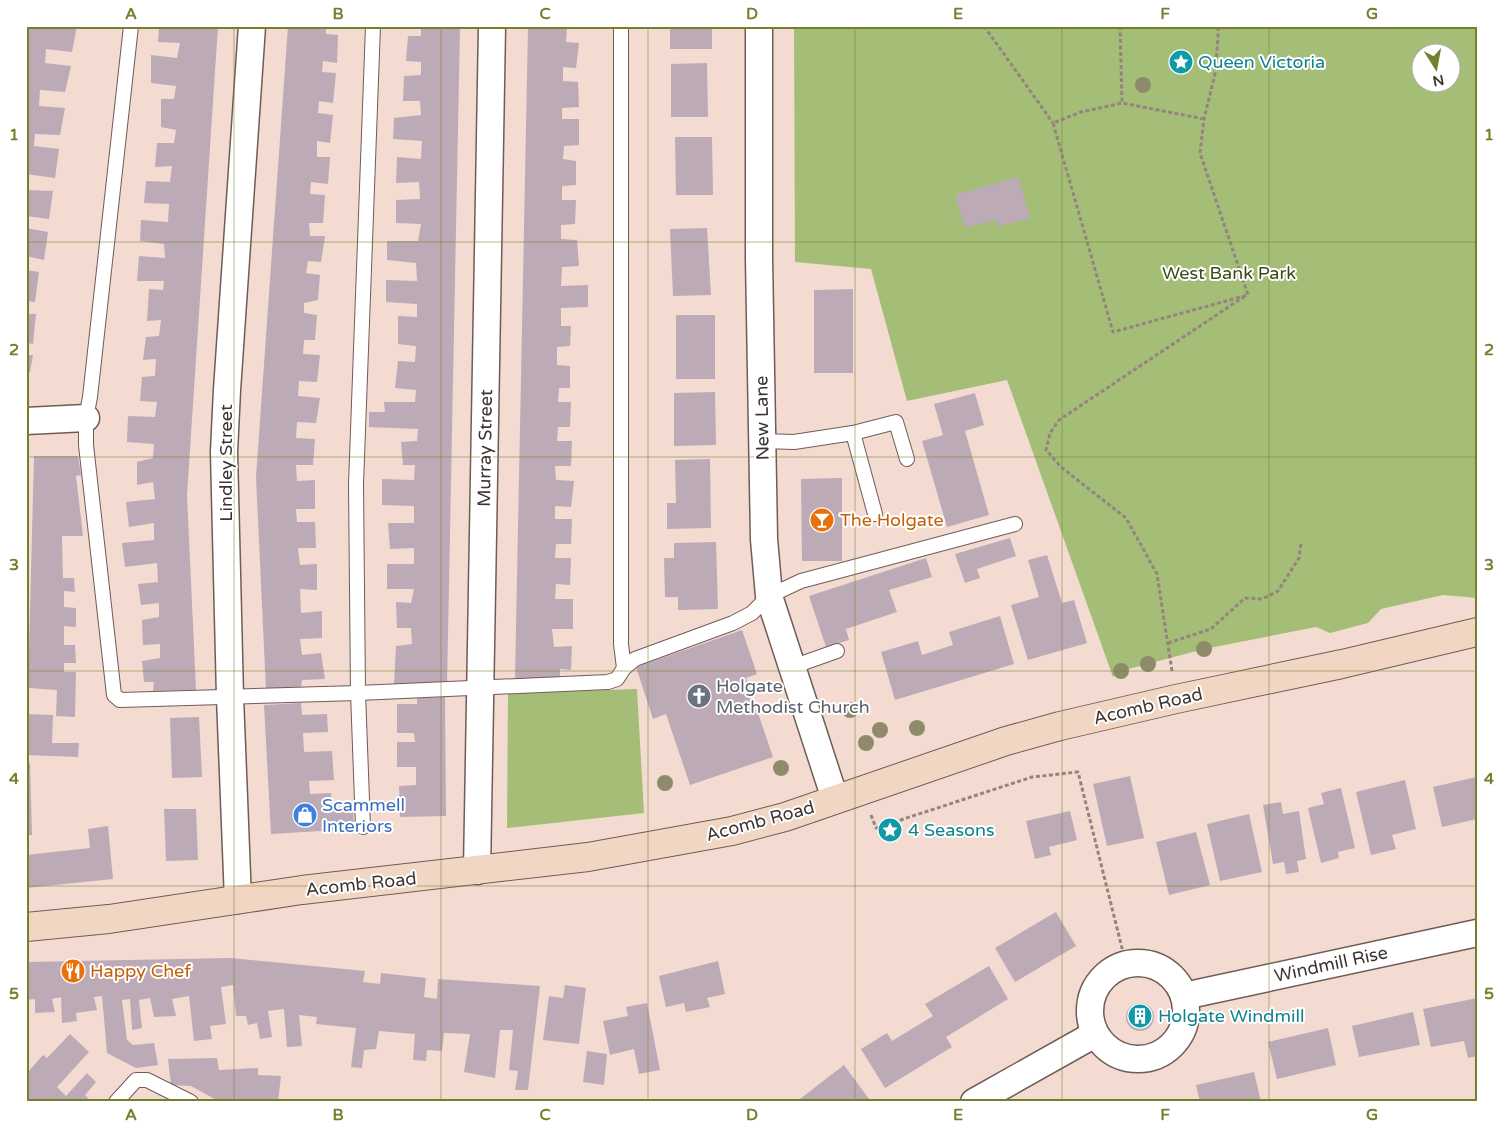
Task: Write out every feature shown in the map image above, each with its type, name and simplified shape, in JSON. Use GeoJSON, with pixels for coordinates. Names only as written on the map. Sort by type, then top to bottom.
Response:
{"type":"FeatureCollection","features":[{"type":"Feature","properties":{"kind":"main road","name":"Acomb Road"},"geometry":{"type":"LineString","coordinates":[[26,927],[109,919],[302,890],[588,857],[732,831],[785,817],[1006,741],[1060,726],[1342,664],[1477,632]]}},
{"type":"Feature","properties":{"kind":"street","name":"Lindley Street"},"geometry":{"type":"LineString","coordinates":[[238,900],[230,697],[224,452],[252,26]]}},
{"type":"Feature","properties":{"kind":"street","name":"Murray Street"},"geometry":{"type":"LineString","coordinates":[[477,871],[492,26]]}},
{"type":"Feature","properties":{"kind":"street","name":"New Lane"},"geometry":{"type":"LineString","coordinates":[[759,26],[759,259],[764,539],[770,596],[835,799]]}},
{"type":"Feature","properties":{"kind":"street"},"geometry":{"type":"LineString","coordinates":[[26,421],[86,418]]}},
{"type":"Feature","properties":{"kind":"street","name":"Windmill Rise"},"geometry":{"type":"LineString","coordinates":[[1184,996],[1477,933]]}},
{"type":"Feature","properties":{"kind":"street"},"geometry":{"type":"LineString","coordinates":[[1140,962],[1155,965],[1168,972],[1178,983],[1184,996],[1186,1012],[1184,1027],[1176,1041],[1164,1052],[1149,1058],[1133,1059],[1118,1055],[1105,1046],[1095,1034],[1090,1020],[1089,1005],[1093,991],[1101,979],[1112,969],[1126,964],[1140,962]]}},
{"type":"Feature","properties":{"kind":"street"},"geometry":{"type":"LineString","coordinates":[[974,1102],[1095,1034]]}},
{"type":"Feature","properties":{"kind":"lane"},"geometry":{"type":"LineString","coordinates":[[131,26],[90,397],[86,418],[86,445],[114,695],[120,700],[358,693],[608,682],[617,679],[624,668],[635,659],[733,623],[752,613],[770,596],[801,581],[1015,524]]}},
{"type":"Feature","properties":{"kind":"lane"},"geometry":{"type":"LineString","coordinates":[[363,827],[358,693],[356,484],[374,26]]}},
{"type":"Feature","properties":{"kind":"lane"},"geometry":{"type":"LineString","coordinates":[[621,26],[621,644],[624,668]]}},
{"type":"Feature","properties":{"kind":"lane"},"geometry":{"type":"LineString","coordinates":[[763,440],[794,442],[853,433],[896,422],[907,459]]}},
{"type":"Feature","properties":{"kind":"lane"},"geometry":{"type":"LineString","coordinates":[[853,433],[875,514]]}},
{"type":"Feature","properties":{"kind":"lane"},"geometry":{"type":"LineString","coordinates":[[792,667],[837,651]]}},
{"type":"Feature","properties":{"kind":"lane"},"geometry":{"type":"LineString","coordinates":[[116,1102],[136,1080],[147,1080],[191,1102]]}},
{"type":"Feature","properties":{"kind":"path"},"geometry":{"type":"LineString","coordinates":[[984,26],[1052,123],[1113,332],[1248,295]]}},
{"type":"Feature","properties":{"kind":"path"},"geometry":{"type":"LineString","coordinates":[[1120,26],[1122,103]]}},
{"type":"Feature","properties":{"kind":"path"},"geometry":{"type":"LineString","coordinates":[[1218,26],[1214,74],[1204,120],[1200,153],[1248,295]]}},
{"type":"Feature","properties":{"kind":"path"},"geometry":{"type":"LineString","coordinates":[[1052,123],[1081,112],[1122,103],[1204,120]]}},
{"type":"Feature","properties":{"kind":"path"},"geometry":{"type":"LineString","coordinates":[[1176,699],[1157,574],[1126,518],[1062,467],[1046,450],[1050,433],[1059,420],[1248,295]]}},
{"type":"Feature","properties":{"kind":"path"},"geometry":{"type":"LineString","coordinates":[[1168,643],[1212,629],[1245,598],[1262,599],[1278,591],[1299,558],[1301,543]]}},
{"type":"Feature","properties":{"kind":"path"},"geometry":{"type":"LineString","coordinates":[[862,790],[876,828],[1032,777],[1078,772],[1126,964]]}},
{"type":"Feature","properties":{"kind":"green space","name":"West Bank Park"},"geometry":{"type":"Polygon","coordinates":[[[794,26],[1477,26],[1477,598],[1443,595],[1381,609],[1368,623],[1330,633],[1316,627],[1204,649],[1121,671],[1113,677],[1007,380],[907,401],[871,269],[795,262],[794,26]]]}},
{"type":"Feature","properties":{"kind":"green space"},"geometry":{"type":"Polygon","coordinates":[[[637,689],[644,813],[507,828],[508,693],[637,689]]]}},
{"type":"Feature","properties":{"kind":"building"},"geometry":{"type":"Polygon","coordinates":[[[26,26],[77,26],[72,52],[46,49],[45,63],[71,66],[65,92],[40,90],[39,106],[65,108],[60,135],[35,134],[34,146],[59,149],[55,178],[26,174],[26,26]]]}},
{"type":"Feature","properties":{"kind":"building"},"geometry":{"type":"Polygon","coordinates":[[[159,26],[218,26],[187,495],[196,690],[153,691],[154,682],[144,682],[142,661],[160,658],[160,644],[143,645],[142,620],[159,617],[159,603],[141,605],[138,584],[158,582],[157,563],[125,567],[122,543],[154,540],[154,523],[129,527],[126,502],[155,499],[153,482],[137,485],[137,462],[153,458],[154,444],[127,442],[128,416],[155,417],[157,402],[140,401],[142,377],[155,376],[156,359],[143,360],[146,337],[159,336],[161,320],[147,321],[149,289],[163,290],[164,281],[137,281],[139,256],[165,258],[164,244],[140,241],[141,220],[168,222],[169,204],[144,203],[146,181],[170,182],[172,166],[155,167],[157,143],[174,143],[176,130],[161,127],[161,99],[174,99],[176,86],[151,83],[151,55],[177,58],[180,43],[158,42],[159,26]]]}},
{"type":"Feature","properties":{"kind":"building"},"geometry":{"type":"Polygon","coordinates":[[[288,26],[326,26],[326,34],[338,35],[337,63],[323,61],[322,72],[336,73],[333,103],[319,101],[318,113],[333,115],[330,143],[317,141],[317,157],[330,157],[328,184],[311,182],[310,194],[325,195],[323,223],[309,223],[310,236],[325,236],[321,262],[308,261],[306,273],[320,275],[318,300],[304,303],[304,313],[317,315],[315,340],[304,340],[303,354],[320,355],[317,382],[299,381],[298,396],[320,398],[316,423],[297,422],[296,438],[315,439],[313,465],[296,465],[297,481],[315,480],[315,509],[296,509],[297,522],[315,522],[316,548],[298,548],[300,565],[317,564],[317,590],[300,589],[301,613],[322,611],[322,638],[300,639],[302,655],[321,653],[325,679],[302,680],[301,688],[266,690],[256,477],[288,26]]]}},
{"type":"Feature","properties":{"kind":"building"},"geometry":{"type":"Polygon","coordinates":[[[421,26],[460,26],[447,686],[394,684],[396,646],[412,644],[411,628],[397,628],[396,602],[411,603],[414,589],[387,589],[387,564],[414,564],[414,548],[390,549],[388,523],[414,523],[414,506],[382,505],[382,479],[414,480],[415,465],[403,465],[401,442],[417,441],[418,429],[369,427],[369,412],[385,412],[384,402],[415,402],[416,390],[395,388],[398,361],[415,362],[416,346],[398,344],[398,316],[417,317],[417,304],[386,302],[386,280],[417,281],[416,263],[387,260],[387,241],[418,241],[421,224],[396,223],[396,200],[420,199],[419,182],[396,183],[397,157],[421,159],[422,141],[393,139],[394,118],[421,115],[420,101],[403,101],[404,76],[421,75],[421,62],[406,61],[408,36],[421,36],[421,26]]]}},
{"type":"Feature","properties":{"kind":"building"},"geometry":{"type":"Polygon","coordinates":[[[528,26],[567,26],[566,42],[579,43],[576,68],[563,67],[563,81],[578,82],[579,107],[562,108],[562,119],[579,119],[579,145],[564,146],[563,159],[576,161],[576,185],[562,186],[562,200],[576,200],[575,224],[561,225],[561,239],[577,240],[579,266],[562,267],[561,286],[588,285],[588,307],[561,308],[561,326],[571,326],[570,346],[557,347],[557,365],[570,366],[570,388],[559,388],[558,402],[571,402],[570,427],[558,427],[557,441],[572,441],[571,466],[555,466],[556,480],[574,481],[571,507],[555,506],[555,519],[572,519],[571,544],[556,544],[555,558],[571,558],[570,585],[556,584],[555,599],[573,599],[573,629],[552,629],[554,647],[572,646],[571,670],[560,669],[560,678],[515,678],[528,26]]]}},
{"type":"Feature","properties":{"kind":"building"},"geometry":{"type":"Polygon","coordinates":[[[670,26],[712,26],[712,49],[670,49],[670,26]]]}},
{"type":"Feature","properties":{"kind":"building"},"geometry":{"type":"Polygon","coordinates":[[[707,63],[708,117],[671,117],[671,64],[707,63]]]}},
{"type":"Feature","properties":{"kind":"building"},"geometry":{"type":"Polygon","coordinates":[[[675,137],[712,137],[713,195],[676,195],[675,137]]]}},
{"type":"Feature","properties":{"kind":"building"},"geometry":{"type":"Polygon","coordinates":[[[1018,177],[1030,218],[998,227],[996,220],[965,228],[955,195],[1018,177]]]}},
{"type":"Feature","properties":{"kind":"building"},"geometry":{"type":"Polygon","coordinates":[[[26,190],[53,191],[49,219],[26,216],[26,190]]]}},
{"type":"Feature","properties":{"kind":"building"},"geometry":{"type":"Polygon","coordinates":[[[26,228],[48,232],[44,260],[26,256],[26,228]]]}},
{"type":"Feature","properties":{"kind":"building"},"geometry":{"type":"Polygon","coordinates":[[[707,228],[711,295],[673,296],[670,229],[707,228]]]}},
{"type":"Feature","properties":{"kind":"building"},"geometry":{"type":"Polygon","coordinates":[[[26,270],[39,272],[35,302],[26,301],[26,270]]]}},
{"type":"Feature","properties":{"kind":"building"},"geometry":{"type":"Polygon","coordinates":[[[853,289],[853,373],[814,373],[814,290],[853,289]]]}},
{"type":"Feature","properties":{"kind":"building"},"geometry":{"type":"Polygon","coordinates":[[[26,314],[36,314],[33,344],[26,343],[26,314]]]}},
{"type":"Feature","properties":{"kind":"building"},"geometry":{"type":"Polygon","coordinates":[[[676,315],[715,315],[715,379],[676,379],[676,315]]]}},
{"type":"Feature","properties":{"kind":"building"},"geometry":{"type":"Polygon","coordinates":[[[26,355],[33,355],[30,372],[26,372],[26,355]]]}},
{"type":"Feature","properties":{"kind":"building"},"geometry":{"type":"Polygon","coordinates":[[[715,392],[716,445],[674,446],[674,393],[715,392]]]}},
{"type":"Feature","properties":{"kind":"building"},"geometry":{"type":"Polygon","coordinates":[[[975,393],[984,425],[965,431],[989,515],[947,527],[922,441],[943,435],[934,404],[975,393]]]}},
{"type":"Feature","properties":{"kind":"building"},"geometry":{"type":"Polygon","coordinates":[[[34,456],[78,456],[81,475],[76,476],[83,536],[62,536],[63,578],[74,578],[75,592],[64,591],[64,607],[76,608],[76,627],[64,626],[64,645],[75,645],[76,663],[64,663],[64,672],[76,672],[75,717],[56,716],[57,690],[28,688],[34,456]]]}},
{"type":"Feature","properties":{"kind":"building"},"geometry":{"type":"Polygon","coordinates":[[[710,459],[711,528],[667,529],[667,503],[676,503],[675,460],[710,459]]]}},
{"type":"Feature","properties":{"kind":"building","name":"The Holgate"},"geometry":{"type":"Polygon","coordinates":[[[842,478],[842,561],[802,561],[801,479],[842,478]]]}},
{"type":"Feature","properties":{"kind":"building"},"geometry":{"type":"Polygon","coordinates":[[[1010,538],[1016,556],[977,569],[980,578],[965,583],[955,554],[1010,538]]]}},
{"type":"Feature","properties":{"kind":"building"},"geometry":{"type":"Polygon","coordinates":[[[716,542],[718,609],[678,610],[678,597],[665,597],[664,558],[674,558],[674,543],[716,542]]]}},
{"type":"Feature","properties":{"kind":"building"},"geometry":{"type":"Polygon","coordinates":[[[1047,555],[1062,603],[1074,600],[1087,643],[1028,660],[1011,605],[1039,597],[1028,560],[1047,555]]]}},
{"type":"Feature","properties":{"kind":"building"},"geometry":{"type":"Polygon","coordinates":[[[926,558],[932,577],[889,590],[897,612],[846,629],[849,640],[826,647],[809,596],[926,558]]]}},
{"type":"Feature","properties":{"kind":"building"},"geometry":{"type":"Polygon","coordinates":[[[1000,616],[1014,664],[895,700],[881,652],[918,641],[922,655],[953,645],[949,632],[1000,616]]]}},
{"type":"Feature","properties":{"kind":"building","name":"Holgate Methodist Church"},"geometry":{"type":"Polygon","coordinates":[[[742,630],[757,674],[746,678],[773,757],[690,785],[666,714],[653,719],[636,667],[742,630]]]}},
{"type":"Feature","properties":{"kind":"building"},"geometry":{"type":"Polygon","coordinates":[[[445,697],[446,816],[400,817],[399,786],[416,785],[416,767],[397,767],[397,742],[415,742],[414,733],[397,733],[397,704],[417,704],[417,698],[445,697]]]}},
{"type":"Feature","properties":{"kind":"building"},"geometry":{"type":"Polygon","coordinates":[[[301,703],[302,715],[327,714],[328,732],[303,733],[304,752],[332,751],[334,780],[309,781],[310,794],[331,793],[332,808],[353,806],[354,829],[271,834],[264,705],[301,703]]]}},
{"type":"Feature","properties":{"kind":"building"},"geometry":{"type":"Polygon","coordinates":[[[26,714],[53,715],[52,743],[79,743],[78,757],[26,755],[26,714]]]}},
{"type":"Feature","properties":{"kind":"building"},"geometry":{"type":"Polygon","coordinates":[[[199,717],[202,777],[172,778],[170,718],[199,717]]]}},
{"type":"Feature","properties":{"kind":"building"},"geometry":{"type":"Polygon","coordinates":[[[26,763],[30,763],[32,835],[26,835],[26,763]]]}},
{"type":"Feature","properties":{"kind":"building"},"geometry":{"type":"Polygon","coordinates":[[[1130,776],[1144,838],[1107,846],[1093,784],[1130,776]]]}},
{"type":"Feature","properties":{"kind":"building"},"geometry":{"type":"Polygon","coordinates":[[[1476,777],[1477,819],[1442,827],[1433,787],[1476,777]]]}},
{"type":"Feature","properties":{"kind":"building"},"geometry":{"type":"Polygon","coordinates":[[[1405,780],[1416,829],[1392,835],[1396,849],[1371,855],[1356,792],[1405,780]]]}},
{"type":"Feature","properties":{"kind":"building"},"geometry":{"type":"Polygon","coordinates":[[[1341,788],[1355,848],[1338,852],[1339,858],[1321,863],[1308,808],[1324,804],[1321,793],[1341,788]]]}},
{"type":"Feature","properties":{"kind":"building"},"geometry":{"type":"Polygon","coordinates":[[[1281,802],[1283,814],[1299,811],[1306,859],[1297,861],[1299,872],[1286,874],[1284,862],[1273,864],[1263,805],[1281,802]]]}},
{"type":"Feature","properties":{"kind":"building"},"geometry":{"type":"Polygon","coordinates":[[[164,809],[196,809],[198,860],[166,861],[164,809]]]}},
{"type":"Feature","properties":{"kind":"building"},"geometry":{"type":"Polygon","coordinates":[[[1070,811],[1077,840],[1049,847],[1051,855],[1035,859],[1026,821],[1070,811]]]}},
{"type":"Feature","properties":{"kind":"building"},"geometry":{"type":"Polygon","coordinates":[[[1249,814],[1262,872],[1220,881],[1207,824],[1249,814]]]}},
{"type":"Feature","properties":{"kind":"building"},"geometry":{"type":"Polygon","coordinates":[[[108,826],[113,879],[26,888],[26,855],[90,848],[88,829],[108,826]]]}},
{"type":"Feature","properties":{"kind":"building"},"geometry":{"type":"Polygon","coordinates":[[[1196,832],[1210,885],[1169,895],[1156,842],[1196,832]]]}},
{"type":"Feature","properties":{"kind":"building"},"geometry":{"type":"Polygon","coordinates":[[[1056,912],[1076,946],[1015,982],[995,948],[1056,912]]]}},
{"type":"Feature","properties":{"kind":"building"},"geometry":{"type":"Polygon","coordinates":[[[230,958],[365,971],[363,982],[380,984],[381,973],[426,978],[424,997],[437,999],[438,979],[540,986],[528,1090],[515,1090],[518,1071],[509,1070],[513,1030],[500,1030],[495,1078],[464,1072],[470,1034],[444,1033],[442,1051],[427,1050],[426,1061],[413,1060],[415,1034],[379,1031],[376,1049],[364,1050],[362,1068],[351,1067],[356,1028],[316,1024],[317,1017],[299,1015],[302,1046],[287,1047],[284,1009],[268,1011],[272,1037],[260,1039],[257,1023],[248,1025],[246,1016],[236,1016],[233,985],[221,987],[226,1024],[210,1026],[212,1039],[194,1041],[189,996],[172,999],[176,1016],[154,1017],[150,998],[139,1000],[142,1028],[132,1030],[130,999],[122,1000],[127,1040],[133,1045],[154,1043],[158,1065],[136,1068],[107,1053],[102,996],[94,997],[97,1010],[76,1013],[77,1021],[62,1023],[61,997],[52,999],[55,1012],[35,1013],[35,999],[26,1000],[26,962],[230,958]]]}},
{"type":"Feature","properties":{"kind":"building"},"geometry":{"type":"Polygon","coordinates":[[[718,961],[725,994],[707,998],[710,1007],[686,1012],[684,1003],[666,1007],[659,976],[718,961]]]}},
{"type":"Feature","properties":{"kind":"building"},"geometry":{"type":"Polygon","coordinates":[[[989,966],[1008,999],[946,1037],[952,1047],[885,1088],[861,1049],[887,1033],[892,1041],[933,1016],[925,1004],[989,966]]]}},
{"type":"Feature","properties":{"kind":"building"},"geometry":{"type":"Polygon","coordinates":[[[565,985],[586,988],[579,1044],[543,1040],[549,996],[563,998],[565,985]]]}},
{"type":"Feature","properties":{"kind":"building"},"geometry":{"type":"Polygon","coordinates":[[[1477,998],[1477,1056],[1468,1058],[1464,1041],[1431,1047],[1423,1009],[1477,998]]]}},
{"type":"Feature","properties":{"kind":"building"},"geometry":{"type":"Polygon","coordinates":[[[647,1003],[660,1070],[639,1074],[634,1049],[610,1055],[603,1021],[628,1016],[626,1007],[647,1003]]]}},
{"type":"Feature","properties":{"kind":"building","name":"Holgate Windmill"},"geometry":{"type":"Polygon","coordinates":[[[1140,1003],[1150,1007],[1154,1017],[1150,1027],[1140,1031],[1130,1027],[1126,1017],[1130,1007],[1140,1003]]]}},
{"type":"Feature","properties":{"kind":"building"},"geometry":{"type":"Polygon","coordinates":[[[1413,1012],[1420,1045],[1359,1057],[1352,1026],[1413,1012]]]}},
{"type":"Feature","properties":{"kind":"building"},"geometry":{"type":"Polygon","coordinates":[[[1328,1028],[1336,1065],[1277,1079],[1268,1042],[1328,1028]]]}},
{"type":"Feature","properties":{"kind":"building"},"geometry":{"type":"Polygon","coordinates":[[[70,1034],[89,1052],[57,1087],[66,1096],[87,1073],[96,1082],[85,1095],[90,1100],[89,1102],[26,1102],[26,1070],[28,1072],[43,1055],[47,1058],[70,1034]]]}},
{"type":"Feature","properties":{"kind":"building"},"geometry":{"type":"Polygon","coordinates":[[[587,1051],[607,1054],[604,1085],[583,1082],[587,1051]]]}},
{"type":"Feature","properties":{"kind":"building"},"geometry":{"type":"Polygon","coordinates":[[[217,1058],[219,1070],[258,1068],[258,1075],[281,1076],[278,1102],[218,1101],[191,1086],[171,1085],[168,1059],[217,1058]]]}},
{"type":"Feature","properties":{"kind":"building"},"geometry":{"type":"Polygon","coordinates":[[[844,1065],[869,1099],[865,1102],[796,1102],[844,1065]]]}},
{"type":"Feature","properties":{"kind":"building"},"geometry":{"type":"Polygon","coordinates":[[[1254,1072],[1261,1102],[1200,1102],[1196,1085],[1254,1072]]]}},
{"type":"Feature","properties":{"kind":"place","name":"Queen Victoria"},"geometry":{"type":"Point","coordinates":[1181,62]}},
{"type":"Feature","properties":{"kind":"place","name":"The Holgate"},"geometry":{"type":"Point","coordinates":[822,520]}},
{"type":"Feature","properties":{"kind":"place","name":"Holgate Methodist Church"},"geometry":{"type":"Point","coordinates":[699,696]}},
{"type":"Feature","properties":{"kind":"place","name":"Scammell Interiors"},"geometry":{"type":"Point","coordinates":[305,815]}},
{"type":"Feature","properties":{"kind":"place","name":"4 Seasons"},"geometry":{"type":"Point","coordinates":[890,830]}},
{"type":"Feature","properties":{"kind":"place","name":"Happy Chef"},"geometry":{"type":"Point","coordinates":[73,971]}},
{"type":"Feature","properties":{"kind":"place","name":"Holgate Windmill"},"geometry":{"type":"Point","coordinates":[1140,1016]}}]}
